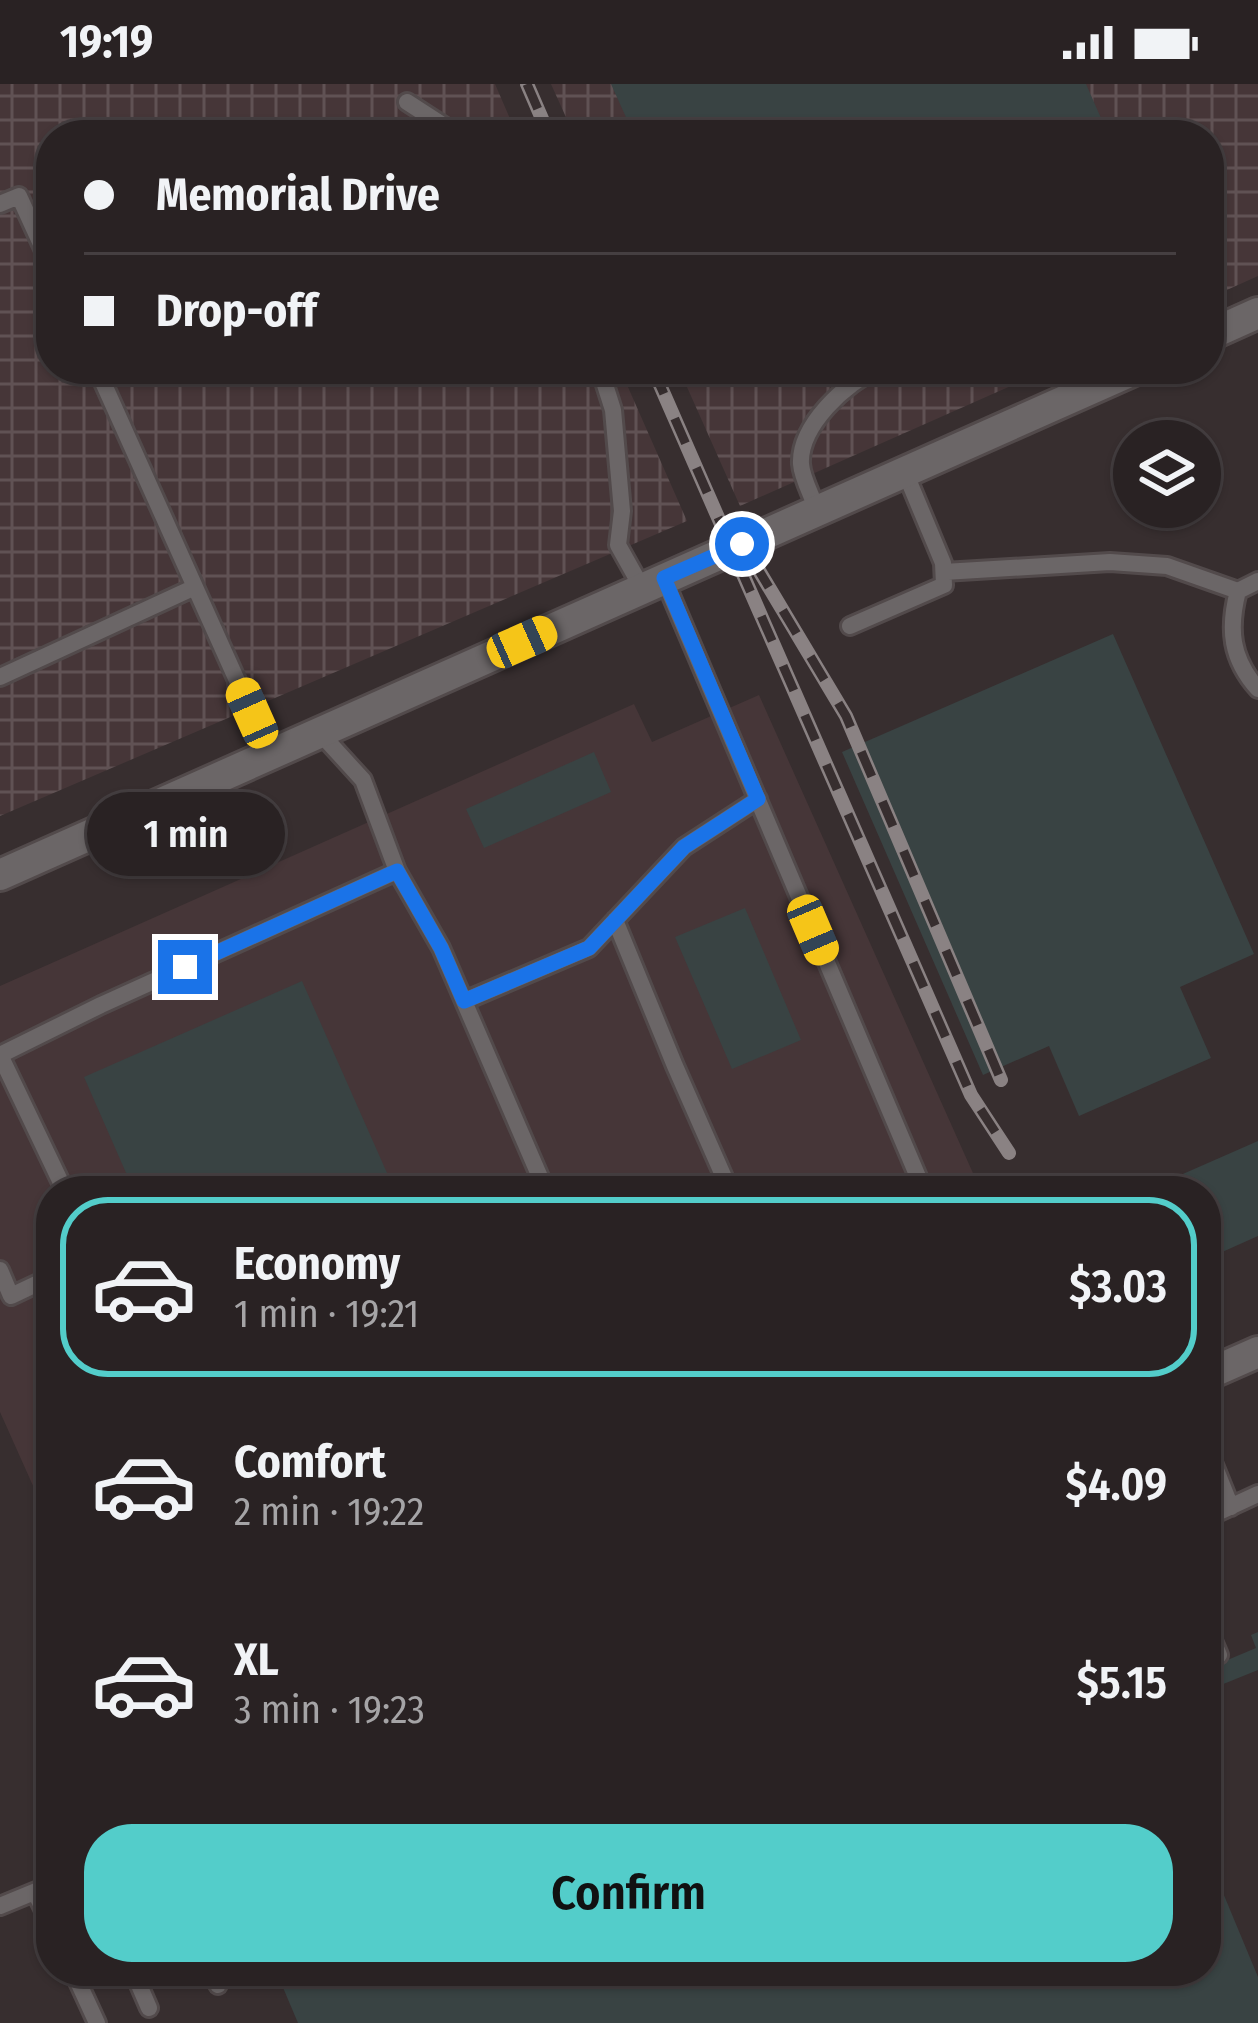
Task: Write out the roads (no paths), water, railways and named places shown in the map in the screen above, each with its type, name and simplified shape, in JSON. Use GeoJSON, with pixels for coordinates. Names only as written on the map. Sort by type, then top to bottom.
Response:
{"type":"FeatureCollection","features":[{"type":"Feature","properties":{"kind":"street"},"geometry":{"type":"LineString","coordinates":[[1224,328],[1258,313]]}},
{"type":"Feature","properties":{"kind":"street"},"geometry":{"type":"LineString","coordinates":[[0,875],[1102,384]]}},
{"type":"Feature","properties":{"kind":"street"},"geometry":{"type":"LineString","coordinates":[[1221,1368],[1258,1352]]}},
{"type":"Feature","properties":{"kind":"lane"},"geometry":{"type":"LineString","coordinates":[[407,102],[435,120]]}},
{"type":"Feature","properties":{"kind":"lane"},"geometry":{"type":"LineString","coordinates":[[0,204],[19,196],[36,233]]}},
{"type":"Feature","properties":{"kind":"lane"},"geometry":{"type":"LineString","coordinates":[[105,384],[272,756]]}},
{"type":"Feature","properties":{"kind":"lane"},"geometry":{"type":"LineString","coordinates":[[605,384],[613,410],[622,511],[618,545],[653,583],[758,799],[917,1176]]}},
{"type":"Feature","properties":{"kind":"lane"},"geometry":{"type":"LineString","coordinates":[[817,512],[801,463],[809,434],[830,402],[854,384]]}},
{"type":"Feature","properties":{"kind":"lane"},"geometry":{"type":"LineString","coordinates":[[850,626],[944,585],[943,563],[905,472]]}},
{"type":"Feature","properties":{"kind":"lane"},"geometry":{"type":"LineString","coordinates":[[944,572],[1110,562],[1167,566],[1238,591],[1258,581]]}},
{"type":"Feature","properties":{"kind":"lane"},"geometry":{"type":"LineString","coordinates":[[0,677],[195,587]]}},
{"type":"Feature","properties":{"kind":"lane"},"geometry":{"type":"LineString","coordinates":[[1238,591],[1232,642],[1246,676],[1258,689]]}},
{"type":"Feature","properties":{"kind":"lane"},"geometry":{"type":"LineString","coordinates":[[321,734],[363,780],[397,871],[441,948],[540,1176]]}},
{"type":"Feature","properties":{"kind":"lane"},"geometry":{"type":"LineString","coordinates":[[464,1001],[589,948],[684,847],[758,799]]}},
{"type":"Feature","properties":{"kind":"lane"},"geometry":{"type":"LineString","coordinates":[[58,1176],[0,1055],[397,871]]}},
{"type":"Feature","properties":{"kind":"lane"},"geometry":{"type":"LineString","coordinates":[[615,920],[723,1176]]}},
{"type":"Feature","properties":{"kind":"lane"},"geometry":{"type":"LineString","coordinates":[[0,1270],[11,1296],[36,1284]]}},
{"type":"Feature","properties":{"kind":"lane"},"geometry":{"type":"LineString","coordinates":[[1221,1482],[1231,1507]]}},
{"type":"Feature","properties":{"kind":"lane"},"geometry":{"type":"LineString","coordinates":[[1221,1511],[1258,1494]]}},
{"type":"Feature","properties":{"kind":"lane"},"geometry":{"type":"LineString","coordinates":[[0,1906],[36,1891]]}},
{"type":"Feature","properties":{"kind":"lane"},"geometry":{"type":"LineString","coordinates":[[80,1986],[97,2023]]}},
{"type":"Feature","properties":{"kind":"lane"},"geometry":{"type":"LineString","coordinates":[[139,1986],[148,2008]]}},
{"type":"Feature","properties":{"kind":"railway"},"geometry":{"type":"LineString","coordinates":[[527,84],[543,120]]}},
{"type":"Feature","properties":{"kind":"railway"},"geometry":{"type":"LineString","coordinates":[[660,384],[971,1095],[1009,1153]]}},
{"type":"Feature","properties":{"kind":"railway"},"geometry":{"type":"LineString","coordinates":[[755,564],[846,716],[1001,1080]]}}]}
